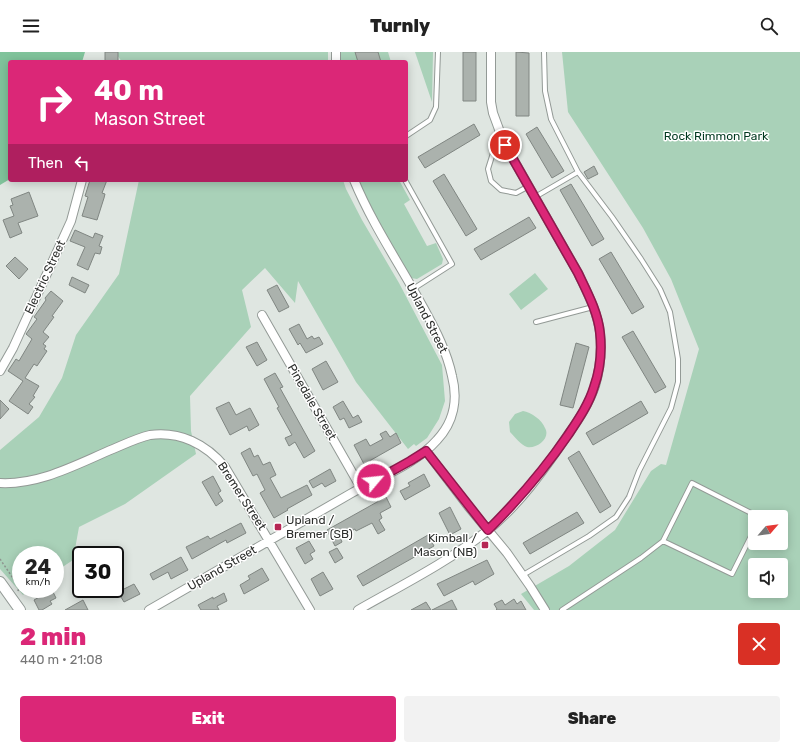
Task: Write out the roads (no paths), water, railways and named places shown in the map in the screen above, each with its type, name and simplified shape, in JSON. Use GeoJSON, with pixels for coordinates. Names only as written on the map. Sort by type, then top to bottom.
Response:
{"type":"FeatureCollection","features":[{"type":"Feature","properties":{"kind":"street"},"geometry":{"type":"LineString","coordinates":[[358,610],[446,560],[488,530],[514,504],[551,460],[575,425],[591,397],[594,387],[599,366],[600,333],[593,306],[578,273],[505,145],[493,113],[491,102],[491,52]]}},
{"type":"Feature","properties":{"kind":"street","name":"Electric Street"},"geometry":{"type":"LineString","coordinates":[[0,371],[13,348],[71,220],[81,182]]}},
{"type":"Feature","properties":{"kind":"street","name":"Upland Street"},"geometry":{"type":"LineString","coordinates":[[149,610],[410,461],[426,451],[437,440],[450,422],[454,410],[454,388],[447,356],[438,335],[414,289],[369,214],[355,182]]}},
{"type":"Feature","properties":{"kind":"street","name":"Pinedale Street"},"geometry":{"type":"LineString","coordinates":[[262,315],[361,488]]}},
{"type":"Feature","properties":{"kind":"street","name":"Bremer Street"},"geometry":{"type":"LineString","coordinates":[[0,483],[9,484],[30,481],[51,475],[145,437],[160,434],[193,440],[219,459],[229,472],[310,610]]}},
{"type":"Feature","properties":{"kind":"street"},"geometry":{"type":"LineString","coordinates":[[426,451],[507,553],[545,610]]}},
{"type":"Feature","properties":{"kind":"street"},"geometry":{"type":"LineString","coordinates":[[0,582],[20,610]]}},
{"type":"Feature","properties":{"kind":"lane"},"geometry":{"type":"LineString","coordinates":[[408,135],[430,120],[436,107],[438,52]]}},
{"type":"Feature","properties":{"kind":"lane"},"geometry":{"type":"LineString","coordinates":[[522,575],[589,536],[616,517],[629,497],[639,471],[671,408],[678,382],[678,359],[670,312],[660,289],[641,259],[578,172],[551,119],[545,91],[544,52]]}},
{"type":"Feature","properties":{"kind":"lane"},"geometry":{"type":"LineString","coordinates":[[505,145],[493,153],[488,169],[491,181],[501,190],[516,193],[529,186]]}},
{"type":"Feature","properties":{"kind":"lane"},"geometry":{"type":"LineString","coordinates":[[535,197],[578,172]]}},
{"type":"Feature","properties":{"kind":"lane"},"geometry":{"type":"LineString","coordinates":[[406,182],[452,264],[414,289]]}},
{"type":"Feature","properties":{"kind":"lane"},"geometry":{"type":"LineString","coordinates":[[536,322],[593,306]]}},
{"type":"Feature","properties":{"kind":"lane"},"geometry":{"type":"LineString","coordinates":[[562,610],[641,558],[663,541],[692,483],[748,511]]}},
{"type":"Feature","properties":{"kind":"lane"},"geometry":{"type":"LineString","coordinates":[[663,541],[732,574],[748,542]]}},
{"type":"Feature","properties":{"kind":"place","name":"Upland / Bremer (SB)"},"geometry":{"type":"Point","coordinates":[278,527]}},
{"type":"Feature","properties":{"kind":"place","name":"Kimball / Mason (NB)"},"geometry":{"type":"Point","coordinates":[485,545]}},
{"type":"Feature","properties":{"kind":"park label","name":"Rock Rimmon Park"},"geometry":{"type":"Point","coordinates":[716,136]}}]}
